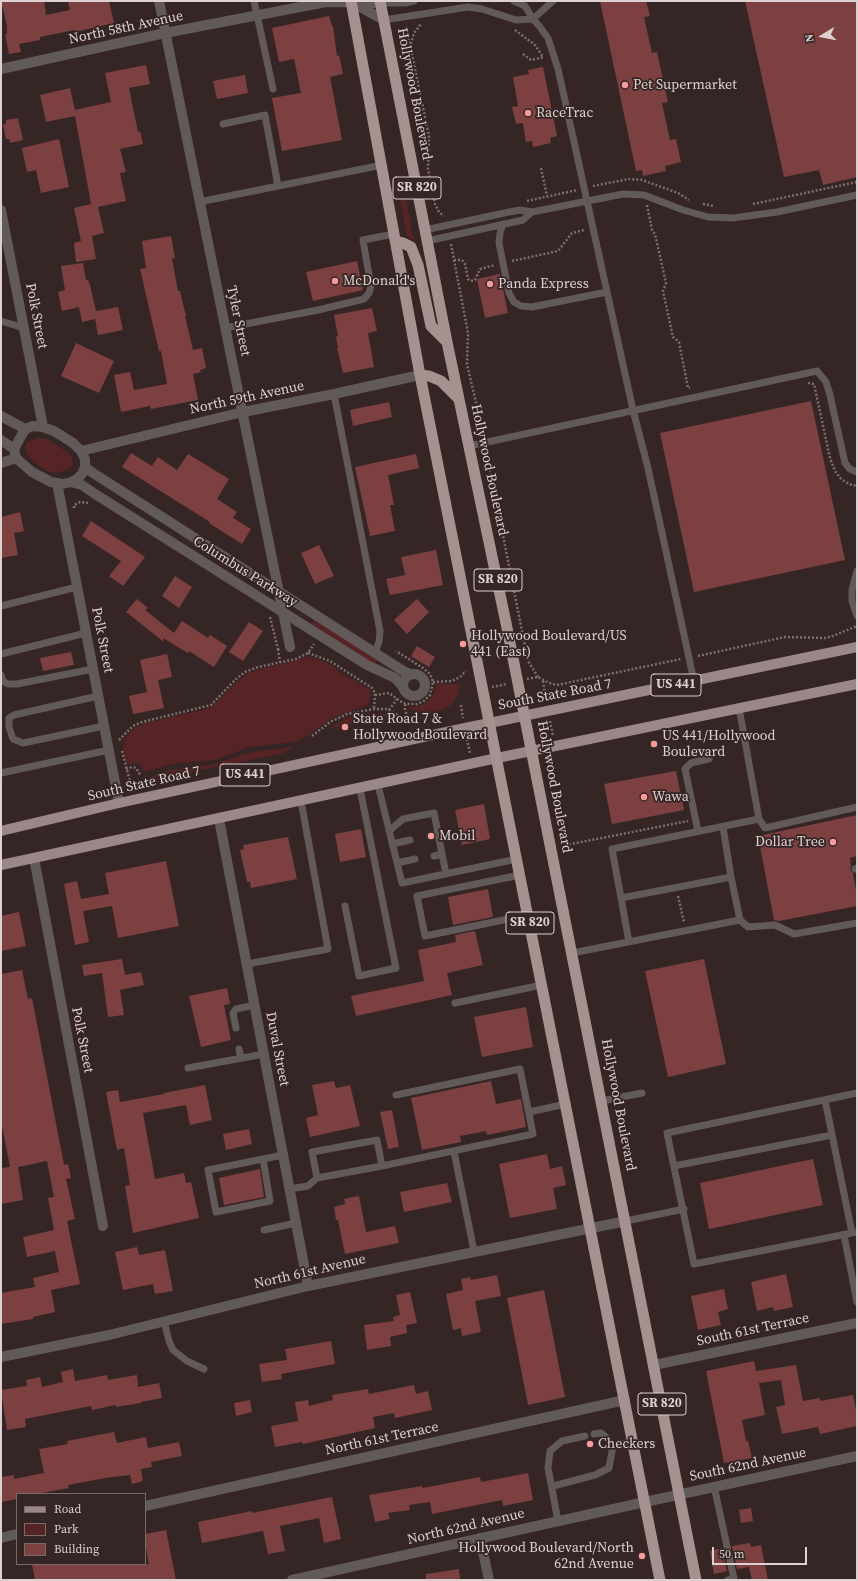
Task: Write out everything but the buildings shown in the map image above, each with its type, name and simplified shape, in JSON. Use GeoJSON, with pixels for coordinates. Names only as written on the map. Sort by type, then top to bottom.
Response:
{"type":"FeatureCollection","features":[{"type":"Feature","properties":{"kind":"highway","name":"SR 820"},"geometry":{"type":"LineString","coordinates":[[351,2],[420,375],[484,689],[660,1580]]}},
{"type":"Feature","properties":{"kind":"highway","name":"Hollywood Boulevard"},"geometry":{"type":"LineString","coordinates":[[380,2],[458,398],[518,681],[696,1580]]}},
{"type":"Feature","properties":{"kind":"highway"},"geometry":{"type":"LineString","coordinates":[[395,237],[411,247],[418,266],[431,326],[447,342]]}},
{"type":"Feature","properties":{"kind":"highway"},"geometry":{"type":"LineString","coordinates":[[420,375],[429,376],[441,381],[458,398]]}},
{"type":"Feature","properties":{"kind":"main road","name":"South State Road 7"},"geometry":{"type":"LineString","coordinates":[[1,831],[119,803],[490,722],[857,648]]}},
{"type":"Feature","properties":{"kind":"main road","name":"US 441"},"geometry":{"type":"LineString","coordinates":[[1,865],[360,789],[497,758],[857,684]]}},
{"type":"Feature","properties":{"kind":"street","name":"Tyler Street"},"geometry":{"type":"LineString","coordinates":[[159,1],[290,647]]}},
{"type":"Feature","properties":{"kind":"street","name":"North 58th Avenue"},"geometry":{"type":"LineString","coordinates":[[1,69],[165,33],[326,2],[380,2]]}},
{"type":"Feature","properties":{"kind":"street","name":"North 58th Avenue"},"geometry":{"type":"LineString","coordinates":[[351,2],[384,20]]}},
{"type":"Feature","properties":{"kind":"street","name":"Polk Street"},"geometry":{"type":"LineString","coordinates":[[1,210],[43,427]]}},
{"type":"Feature","properties":{"kind":"street","name":"North 59th Avenue"},"geometry":{"type":"LineString","coordinates":[[81,451],[242,412],[420,375]]}},
{"type":"Feature","properties":{"kind":"street"},"geometry":{"type":"LineString","coordinates":[[1,416],[25,430]]}},
{"type":"Feature","properties":{"kind":"street"},"geometry":{"type":"LineString","coordinates":[[1,440],[15,453],[32,472],[51,482],[71,482],[82,474],[85,467],[85,459],[81,451],[73,443],[54,431],[43,427],[33,426],[25,430],[15,453],[1,463]]}},
{"type":"Feature","properties":{"kind":"street","name":"Columbus Parkway"},"geometry":{"type":"LineString","coordinates":[[85,467],[405,672],[411,674]]}},
{"type":"Feature","properties":{"kind":"street","name":"Columbus Parkway"},"geometry":{"type":"LineString","coordinates":[[71,482],[82,485],[367,665],[395,678],[403,687]]}},
{"type":"Feature","properties":{"kind":"street","name":"Polk Street"},"geometry":{"type":"LineString","coordinates":[[57,483],[119,803]]}},
{"type":"Feature","properties":{"kind":"street"},"geometry":{"type":"LineString","coordinates":[[411,674],[415,674],[423,678],[423,690],[420,694],[412,696],[405,691],[403,687],[404,679],[411,674]]}},
{"type":"Feature","properties":{"kind":"street","name":"Duval Street"},"geometry":{"type":"LineString","coordinates":[[219,819],[308,1286]]}},
{"type":"Feature","properties":{"kind":"street","name":"Polk Street"},"geometry":{"type":"LineString","coordinates":[[34,858],[103,1226]]}},
{"type":"Feature","properties":{"kind":"street","name":"North 61st Avenue"},"geometry":{"type":"LineString","coordinates":[[1,1357],[109,1335],[308,1286],[626,1221]]}},
{"type":"Feature","properties":{"kind":"street","name":"South 61st Terrace"},"geometry":{"type":"LineString","coordinates":[[654,1365],[857,1323]]}},
{"type":"Feature","properties":{"kind":"street","name":"North 61st Terrace"},"geometry":{"type":"LineString","coordinates":[[146,1506],[625,1400]]}},
{"type":"Feature","properties":{"kind":"street","name":"South 62nd Avenue"},"geometry":{"type":"LineString","coordinates":[[645,1502],[857,1456]]}},
{"type":"Feature","properties":{"kind":"street","name":"North 62nd Avenue"},"geometry":{"type":"LineString","coordinates":[[292,1580],[332,1576],[480,1538],[645,1502]]}},
{"type":"Feature","properties":{"kind":"street"},"geometry":{"type":"LineString","coordinates":[[1,1538],[16,1534]]}},
{"type":"Feature","properties":{"kind":"street"},"geometry":{"type":"LineString","coordinates":[[480,1538],[489,1580]]}},
{"type":"Feature","properties":{"kind":"lane"},"geometry":{"type":"LineString","coordinates":[[254,1],[273,89]]}},
{"type":"Feature","properties":{"kind":"lane"},"geometry":{"type":"LineString","coordinates":[[380,2],[405,3],[414,1]]}},
{"type":"Feature","properties":{"kind":"lane"},"geometry":{"type":"LineString","coordinates":[[514,1],[525,6],[533,20],[548,38],[560,77],[694,681]]}},
{"type":"Feature","properties":{"kind":"lane"},"geometry":{"type":"LineString","coordinates":[[384,20],[468,7],[482,9],[516,20],[533,20],[553,1]]}},
{"type":"Feature","properties":{"kind":"lane"},"geometry":{"type":"LineString","coordinates":[[223,124],[264,115],[278,186]]}},
{"type":"Feature","properties":{"kind":"lane"},"geometry":{"type":"LineString","coordinates":[[199,202],[382,165]]}},
{"type":"Feature","properties":{"kind":"lane"},"geometry":{"type":"LineString","coordinates":[[426,236],[446,226],[520,210],[532,212],[623,194],[635,193],[650,196],[683,210],[703,215],[733,218],[777,212],[857,195]]}},
{"type":"Feature","properties":{"kind":"lane"},"geometry":{"type":"LineString","coordinates":[[426,236],[449,236],[523,220],[532,212]]}},
{"type":"Feature","properties":{"kind":"lane"},"geometry":{"type":"LineString","coordinates":[[503,224],[499,243],[509,293],[514,302],[521,306],[532,307],[608,292]]}},
{"type":"Feature","properties":{"kind":"lane"},"geometry":{"type":"LineString","coordinates":[[225,328],[318,310],[364,299],[369,293],[371,286],[363,240],[395,237]]}},
{"type":"Feature","properties":{"kind":"lane"},"geometry":{"type":"LineString","coordinates":[[1,321],[24,328]]}},
{"type":"Feature","properties":{"kind":"lane"},"geometry":{"type":"LineString","coordinates":[[469,446],[817,371],[826,382],[830,395],[845,463],[850,469],[857,472]]}},
{"type":"Feature","properties":{"kind":"lane"},"geometry":{"type":"LineString","coordinates":[[334,394],[380,631],[379,642],[374,652]]}},
{"type":"Feature","properties":{"kind":"lane"},"geometry":{"type":"LineString","coordinates":[[857,571],[852,590],[852,601],[857,616]]}},
{"type":"Feature","properties":{"kind":"lane"},"geometry":{"type":"LineString","coordinates":[[1,606],[77,587]]}},
{"type":"Feature","properties":{"kind":"lane"},"geometry":{"type":"LineString","coordinates":[[1,654],[86,633]]}},
{"type":"Feature","properties":{"kind":"lane"},"geometry":{"type":"LineString","coordinates":[[1,675],[3,681],[8,684],[17,684],[93,669]]}},
{"type":"Feature","properties":{"kind":"lane"},"geometry":{"type":"LineString","coordinates":[[98,696],[14,714],[9,718],[9,727],[13,739],[23,743],[104,726]]}},
{"type":"Feature","properties":{"kind":"lane"},"geometry":{"type":"LineString","coordinates":[[739,708],[759,819],[765,828],[857,807]]}},
{"type":"Feature","properties":{"kind":"lane"},"geometry":{"type":"LineString","coordinates":[[1,773],[109,750]]}},
{"type":"Feature","properties":{"kind":"lane"},"geometry":{"type":"LineString","coordinates":[[698,831],[685,769],[691,763],[709,759]]}},
{"type":"Feature","properties":{"kind":"lane"},"geometry":{"type":"LineString","coordinates":[[378,785],[402,883],[517,859]]}},
{"type":"Feature","properties":{"kind":"lane"},"geometry":{"type":"LineString","coordinates":[[345,906],[360,976],[396,968],[360,789]]}},
{"type":"Feature","properties":{"kind":"lane"},"geometry":{"type":"LineString","coordinates":[[247,964],[328,949],[301,801]]}},
{"type":"Feature","properties":{"kind":"lane"},"geometry":{"type":"LineString","coordinates":[[389,831],[403,819],[434,813],[446,874]]}},
{"type":"Feature","properties":{"kind":"lane"},"geometry":{"type":"LineString","coordinates":[[629,942],[612,849],[759,819]]}},
{"type":"Feature","properties":{"kind":"lane"},"geometry":{"type":"LineString","coordinates":[[723,826],[731,878],[740,920],[748,927],[775,925],[794,934],[857,923]]}},
{"type":"Feature","properties":{"kind":"lane"},"geometry":{"type":"LineString","coordinates":[[430,836],[438,834]]}},
{"type":"Feature","properties":{"kind":"lane"},"geometry":{"type":"LineString","coordinates":[[392,844],[410,840]]}},
{"type":"Feature","properties":{"kind":"lane"},"geometry":{"type":"LineString","coordinates":[[434,856],[442,854]]}},
{"type":"Feature","properties":{"kind":"lane"},"geometry":{"type":"LineString","coordinates":[[396,862],[414,859]]}},
{"type":"Feature","properties":{"kind":"lane"},"geometry":{"type":"LineString","coordinates":[[520,875],[417,896],[418,903],[425,936],[528,915]]}},
{"type":"Feature","properties":{"kind":"lane"},"geometry":{"type":"LineString","coordinates":[[621,898],[731,878]]}},
{"type":"Feature","properties":{"kind":"lane"},"geometry":{"type":"LineString","coordinates":[[572,953],[740,920]]}},
{"type":"Feature","properties":{"kind":"lane"},"geometry":{"type":"LineString","coordinates":[[455,1003],[542,985]]}},
{"type":"Feature","properties":{"kind":"lane"},"geometry":{"type":"LineString","coordinates":[[236,1028],[233,1013],[236,1009],[255,1005]]}},
{"type":"Feature","properties":{"kind":"lane"},"geometry":{"type":"LineString","coordinates":[[239,1049],[241,1058]]}},
{"type":"Feature","properties":{"kind":"lane"},"geometry":{"type":"LineString","coordinates":[[188,1068],[264,1054]]}},
{"type":"Feature","properties":{"kind":"lane"},"geometry":{"type":"LineString","coordinates":[[289,1189],[308,1186],[317,1178],[454,1152],[533,1134],[520,1069],[396,1095]]}},
{"type":"Feature","properties":{"kind":"lane"},"geometry":{"type":"LineString","coordinates":[[602,1101],[642,1092]]}},
{"type":"Feature","properties":{"kind":"lane"},"geometry":{"type":"LineString","coordinates":[[825,1100],[855,1233],[694,1264],[684,1209],[667,1133],[857,1093]]}},
{"type":"Feature","properties":{"kind":"lane"},"geometry":{"type":"LineString","coordinates":[[528,1112],[566,1104]]}},
{"type":"Feature","properties":{"kind":"lane"},"geometry":{"type":"LineString","coordinates":[[674,1166],[832,1135]]}},
{"type":"Feature","properties":{"kind":"lane"},"geometry":{"type":"LineString","coordinates":[[317,1178],[312,1152],[377,1140],[382,1166]]}},
{"type":"Feature","properties":{"kind":"lane"},"geometry":{"type":"LineString","coordinates":[[454,1152],[474,1251]]}},
{"type":"Feature","properties":{"kind":"lane"},"geometry":{"type":"LineString","coordinates":[[263,1159],[270,1201],[216,1212],[208,1170],[263,1159],[283,1155]]}},
{"type":"Feature","properties":{"kind":"lane"},"geometry":{"type":"LineString","coordinates":[[626,1221],[684,1209]]}},
{"type":"Feature","properties":{"kind":"lane"},"geometry":{"type":"LineString","coordinates":[[264,1230],[296,1223]]}},
{"type":"Feature","properties":{"kind":"lane"},"geometry":{"type":"LineString","coordinates":[[844,1235],[857,1302]]}},
{"type":"Feature","properties":{"kind":"lane"},"geometry":{"type":"LineString","coordinates":[[164,1321],[168,1341],[174,1350],[187,1360],[204,1369]]}},
{"type":"Feature","properties":{"kind":"lane"},"geometry":{"type":"LineString","coordinates":[[552,1486],[595,1475],[608,1468],[613,1446],[609,1440],[598,1434]]}},
{"type":"Feature","properties":{"kind":"lane"},"geometry":{"type":"LineString","coordinates":[[558,1521],[548,1468],[550,1452],[562,1441],[585,1436]]}},
{"type":"Feature","properties":{"kind":"lane"},"geometry":{"type":"LineString","coordinates":[[613,1446],[633,1441]]}},
{"type":"Feature","properties":{"kind":"lane"},"geometry":{"type":"LineString","coordinates":[[714,1486],[734,1579],[728,1580]]}},
{"type":"Feature","properties":{"kind":"path"},"geometry":{"type":"LineString","coordinates":[[404,17],[429,136],[428,169],[435,204],[439,212],[444,216],[446,226]]}},
{"type":"Feature","properties":{"kind":"path"},"geometry":{"type":"LineString","coordinates":[[411,45],[414,32],[421,24],[425,22]]}},
{"type":"Feature","properties":{"kind":"path"},"geometry":{"type":"LineString","coordinates":[[514,29],[535,45],[547,63]]}},
{"type":"Feature","properties":{"kind":"path"},"geometry":{"type":"LineString","coordinates":[[523,54],[531,60],[544,57]]}},
{"type":"Feature","properties":{"kind":"path"},"geometry":{"type":"LineString","coordinates":[[541,168],[547,196]]}},
{"type":"Feature","properties":{"kind":"path"},"geometry":{"type":"LineString","coordinates":[[774,200],[857,182]]}},
{"type":"Feature","properties":{"kind":"path"},"geometry":{"type":"LineString","coordinates":[[575,183],[579,203]]}},
{"type":"Feature","properties":{"kind":"path"},"geometry":{"type":"LineString","coordinates":[[654,185],[647,206],[666,283],[663,291],[673,337],[679,342],[688,388],[695,387]]}},
{"type":"Feature","properties":{"kind":"path"},"geometry":{"type":"LineString","coordinates":[[454,260],[462,260],[465,264],[468,279],[471,281],[475,280],[480,269],[558,251],[572,232],[584,230],[583,223]]}},
{"type":"Feature","properties":{"kind":"path"},"geometry":{"type":"LineString","coordinates":[[449,236],[468,333],[467,364],[485,442],[528,661],[538,676],[549,684],[557,685],[785,637],[825,638],[857,626]]}},
{"type":"Feature","properties":{"kind":"path"},"geometry":{"type":"LineString","coordinates":[[806,373],[808,383],[814,384],[834,471],[841,479],[849,484],[857,486]]}},
{"type":"Feature","properties":{"kind":"path"},"geometry":{"type":"LineString","coordinates":[[74,514],[74,505],[80,502],[89,503]]}},
{"type":"Feature","properties":{"kind":"path"},"geometry":{"type":"LineString","coordinates":[[264,613],[271,617],[278,649]]}},
{"type":"Feature","properties":{"kind":"path"},"geometry":{"type":"LineString","coordinates":[[119,740],[132,726],[142,722],[211,705],[235,680],[245,672],[258,667],[296,659],[308,653],[320,636]]}},
{"type":"Feature","properties":{"kind":"path"},"geometry":{"type":"LineString","coordinates":[[308,653],[330,661],[372,688],[375,693],[374,709]]}},
{"type":"Feature","properties":{"kind":"path"},"geometry":{"type":"LineString","coordinates":[[433,682],[452,681],[460,677],[466,671]]}},
{"type":"Feature","properties":{"kind":"path"},"geometry":{"type":"LineString","coordinates":[[484,689],[538,676]]}},
{"type":"Feature","properties":{"kind":"path"},"geometry":{"type":"LineString","coordinates":[[389,710],[397,699]]}},
{"type":"Feature","properties":{"kind":"path"},"geometry":{"type":"LineString","coordinates":[[405,704],[407,716]]}},
{"type":"Feature","properties":{"kind":"path"},"geometry":{"type":"LineString","coordinates":[[312,736],[330,722],[347,714],[374,709],[389,710],[398,717]]}},
{"type":"Feature","properties":{"kind":"path"},"geometry":{"type":"LineString","coordinates":[[126,769],[132,767],[136,768],[141,776]]}},
{"type":"Feature","properties":{"kind":"path"},"geometry":{"type":"LineString","coordinates":[[551,848],[696,820]]}},
{"type":"Feature","properties":{"kind":"path"},"geometry":{"type":"LineString","coordinates":[[676,888],[685,930]]}},
{"type":"Feature","properties":{"kind":"green space"},"geometry":{"type":"Polygon","coordinates":[[[403,184],[414,241],[407,236],[397,185],[403,184]]]}},
{"type":"Feature","properties":{"kind":"green space"},"geometry":{"type":"Polygon","coordinates":[[[38,438],[47,439],[67,452],[73,460],[72,466],[68,470],[54,473],[45,470],[32,461],[25,447],[27,442],[38,438]]]}},
{"type":"Feature","properties":{"kind":"green space"},"geometry":{"type":"Polygon","coordinates":[[[314,620],[376,659],[377,662],[374,664],[312,625],[311,623],[314,620]]]}},
{"type":"Feature","properties":{"kind":"green space"},"geometry":{"type":"Polygon","coordinates":[[[308,656],[328,663],[347,677],[355,680],[370,690],[371,695],[368,705],[334,717],[306,737],[294,742],[246,748],[218,759],[172,764],[145,772],[137,763],[126,763],[123,749],[125,739],[133,729],[145,723],[207,709],[214,705],[246,674],[262,668],[294,661],[308,656]]]}},
{"type":"Feature","properties":{"kind":"green space"},"geometry":{"type":"Polygon","coordinates":[[[436,684],[461,684],[458,695],[451,705],[432,713],[422,713],[409,709],[410,707],[419,706],[428,702],[434,694],[436,684]]]}},
{"type":"Feature","properties":{"kind":"green space"},"geometry":{"type":"Polygon","coordinates":[[[370,713],[393,715],[327,729],[347,718],[370,713]]]}},
{"type":"Feature","properties":{"kind":"green space"},"geometry":{"type":"Polygon","coordinates":[[[295,747],[283,753],[141,783],[144,779],[170,770],[217,764],[243,754],[258,751],[295,747]]]}},
{"type":"Feature","properties":{"kind":"place","name":"Pet Supermarket"},"geometry":{"type":"Point","coordinates":[625,85]}},
{"type":"Feature","properties":{"kind":"place","name":"RaceTrac"},"geometry":{"type":"Point","coordinates":[528,113]}},
{"type":"Feature","properties":{"kind":"place","name":"McDonald's"},"geometry":{"type":"Point","coordinates":[335,281]}},
{"type":"Feature","properties":{"kind":"place","name":"Panda Express"},"geometry":{"type":"Point","coordinates":[490,284]}},
{"type":"Feature","properties":{"kind":"place","name":"Hollywood Boulevard/US 441 (East)"},"geometry":{"type":"Point","coordinates":[463,644]}},
{"type":"Feature","properties":{"kind":"place","name":"State Road 7 & Hollywood Boulevard"},"geometry":{"type":"Point","coordinates":[345,727]}},
{"type":"Feature","properties":{"kind":"place","name":"US 441/Hollywood Boulevard"},"geometry":{"type":"Point","coordinates":[654,744]}},
{"type":"Feature","properties":{"kind":"place","name":"Wawa"},"geometry":{"type":"Point","coordinates":[644,797]}},
{"type":"Feature","properties":{"kind":"place","name":"Mobil"},"geometry":{"type":"Point","coordinates":[431,836]}},
{"type":"Feature","properties":{"kind":"place","name":"Dollar Tree"},"geometry":{"type":"Point","coordinates":[833,842]}},
{"type":"Feature","properties":{"kind":"place","name":"Checkers"},"geometry":{"type":"Point","coordinates":[590,1444]}},
{"type":"Feature","properties":{"kind":"place","name":"Hollywood Boulevard/North 62nd Avenue"},"geometry":{"type":"Point","coordinates":[642,1556]}}]}
